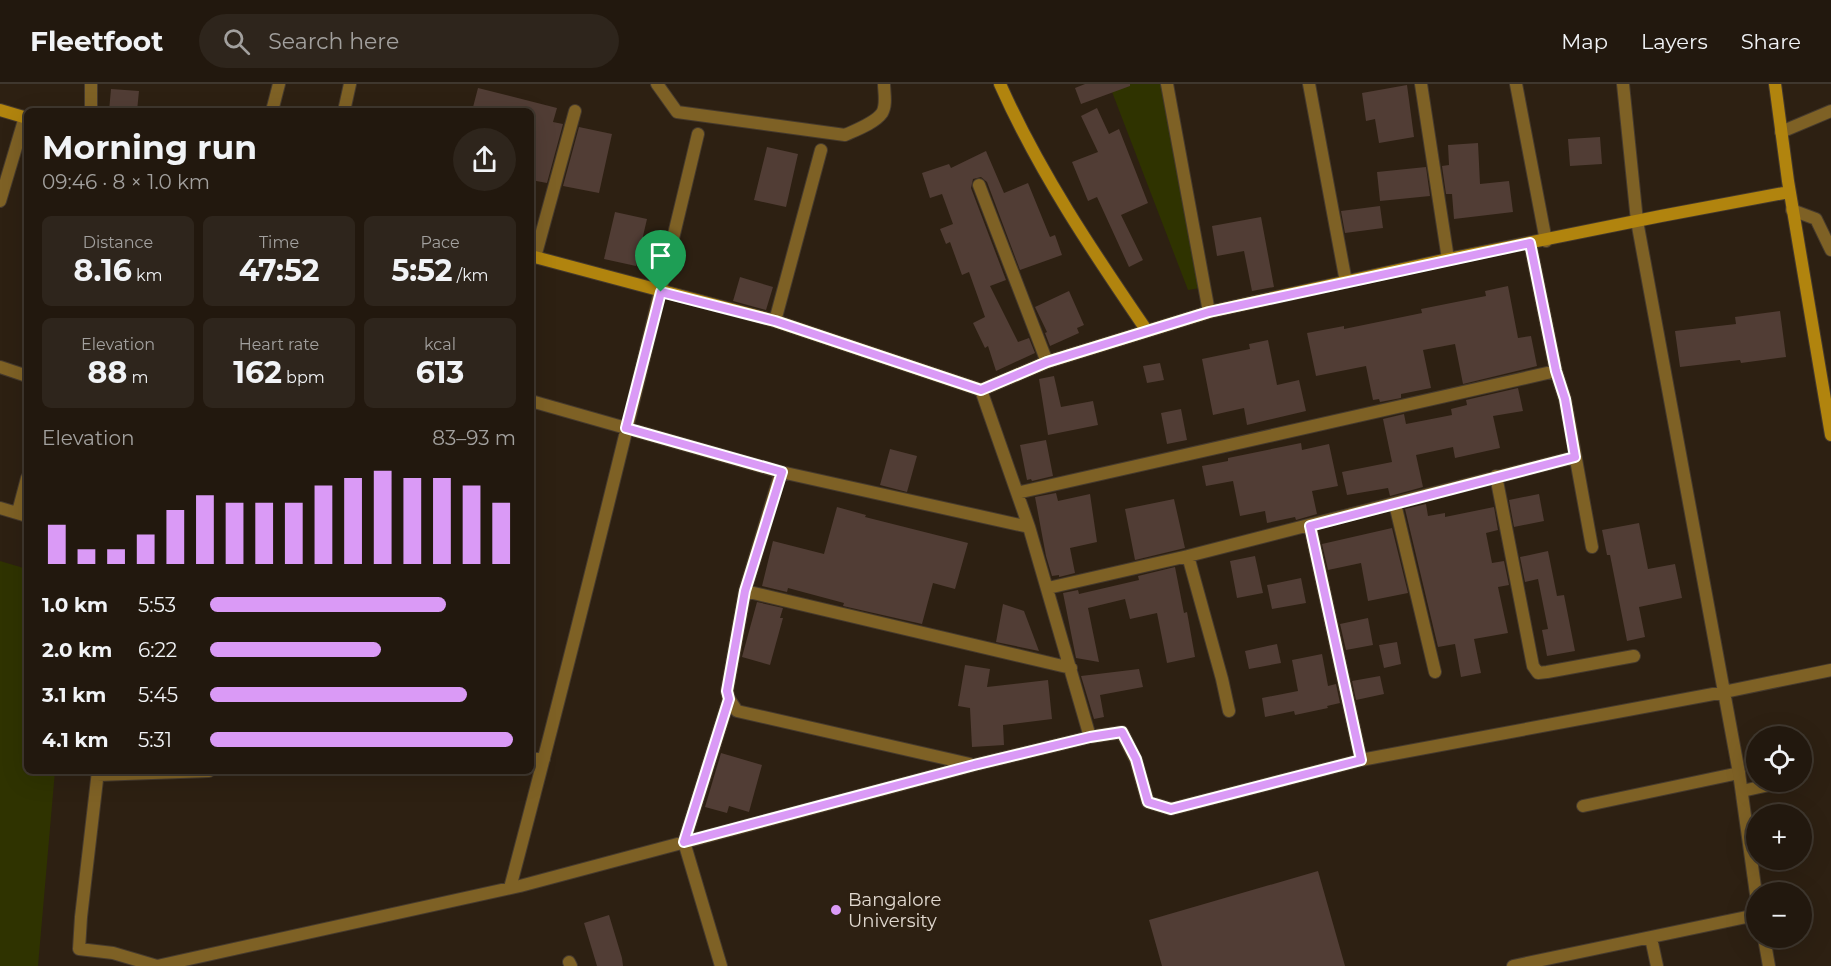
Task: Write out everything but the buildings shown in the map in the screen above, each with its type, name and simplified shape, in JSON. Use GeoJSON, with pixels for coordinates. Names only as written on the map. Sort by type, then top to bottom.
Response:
{"type":"FeatureCollection","features":[{"type":"Feature","properties":{"kind":"street"},"geometry":{"type":"LineString","coordinates":[[91,84],[91,108]]}},
{"type":"Feature","properties":{"kind":"street"},"geometry":{"type":"LineString","coordinates":[[273,108],[279,84]]}},
{"type":"Feature","properties":{"kind":"street"},"geometry":{"type":"LineString","coordinates":[[345,108],[350,84]]}},
{"type":"Feature","properties":{"kind":"street"},"geometry":{"type":"LineString","coordinates":[[657,84],[677,112],[845,135],[867,124],[882,112],[885,102],[884,84]]}},
{"type":"Feature","properties":{"kind":"street"},"geometry":{"type":"LineString","coordinates":[[1000,84],[1018,126],[1084,237],[1147,331]]}},
{"type":"Feature","properties":{"kind":"street"},"geometry":{"type":"LineString","coordinates":[[1167,84],[1209,312]]}},
{"type":"Feature","properties":{"kind":"street"},"geometry":{"type":"LineString","coordinates":[[1308,84],[1346,282]]}},
{"type":"Feature","properties":{"kind":"street"},"geometry":{"type":"LineString","coordinates":[[1421,84],[1448,259]]}},
{"type":"Feature","properties":{"kind":"street"},"geometry":{"type":"LineString","coordinates":[[1516,84],[1546,241]]}},
{"type":"Feature","properties":{"kind":"street"},"geometry":{"type":"LineString","coordinates":[[1623,84],[1637,221],[1739,773],[1754,882]]}},
{"type":"Feature","properties":{"kind":"street"},"geometry":{"type":"LineString","coordinates":[[1775,84],[1792,210],[1831,435]]}},
{"type":"Feature","properties":{"kind":"street"},"geometry":{"type":"LineString","coordinates":[[0,110],[24,117]]}},
{"type":"Feature","properties":{"kind":"street"},"geometry":{"type":"LineString","coordinates":[[534,254],[575,111]]}},
{"type":"Feature","properties":{"kind":"street"},"geometry":{"type":"LineString","coordinates":[[1781,132],[1831,111]]}},
{"type":"Feature","properties":{"kind":"street"},"geometry":{"type":"LineString","coordinates":[[0,201],[24,124]]}},
{"type":"Feature","properties":{"kind":"street"},"geometry":{"type":"LineString","coordinates":[[510,888],[661,292],[698,134]]}},
{"type":"Feature","properties":{"kind":"street"},"geometry":{"type":"LineString","coordinates":[[775,321],[821,150]]}},
{"type":"Feature","properties":{"kind":"street"},"geometry":{"type":"LineString","coordinates":[[980,185],[1047,362]]}},
{"type":"Feature","properties":{"kind":"street"},"geometry":{"type":"LineString","coordinates":[[534,257],[775,321],[981,390],[1047,362],[1209,312],[1448,259],[1790,192]]}},
{"type":"Feature","properties":{"kind":"street"},"geometry":{"type":"LineString","coordinates":[[1792,210],[1816,219],[1831,250]]}},
{"type":"Feature","properties":{"kind":"street"},"geometry":{"type":"LineString","coordinates":[[1530,243],[1556,371],[1565,399],[1592,547]]}},
{"type":"Feature","properties":{"kind":"street"},"geometry":{"type":"LineString","coordinates":[[0,368],[24,375]]}},
{"type":"Feature","properties":{"kind":"street"},"geometry":{"type":"LineString","coordinates":[[1017,493],[1556,371]]}},
{"type":"Feature","properties":{"kind":"street"},"geometry":{"type":"LineString","coordinates":[[981,390],[1029,527],[1090,737]]}},
{"type":"Feature","properties":{"kind":"street"},"geometry":{"type":"LineString","coordinates":[[534,402],[782,472],[1029,527]]}},
{"type":"Feature","properties":{"kind":"street"},"geometry":{"type":"LineString","coordinates":[[1048,588],[1310,526],[1575,457]]}},
{"type":"Feature","properties":{"kind":"street"},"geometry":{"type":"LineString","coordinates":[[782,472],[745,591],[727,691],[729,699],[737,711],[974,765]]}},
{"type":"Feature","properties":{"kind":"street"},"geometry":{"type":"LineString","coordinates":[[1496,476],[1533,666],[1538,673],[1634,656]]}},
{"type":"Feature","properties":{"kind":"street"},"geometry":{"type":"LineString","coordinates":[[1395,504],[1435,672]]}},
{"type":"Feature","properties":{"kind":"street"},"geometry":{"type":"LineString","coordinates":[[0,508],[22,514]]}},
{"type":"Feature","properties":{"kind":"street"},"geometry":{"type":"LineString","coordinates":[[1310,526],[1361,760]]}},
{"type":"Feature","properties":{"kind":"street"},"geometry":{"type":"LineString","coordinates":[[1188,556],[1222,679],[1228,711]]}},
{"type":"Feature","properties":{"kind":"street"},"geometry":{"type":"LineString","coordinates":[[745,591],[1071,668]]}},
{"type":"Feature","properties":{"kind":"street"},"geometry":{"type":"LineString","coordinates":[[97,774],[79,949],[113,953],[157,966],[510,888],[974,765],[1090,737],[1122,732],[1136,759],[1148,802],[1171,809],[1361,760],[1831,670]]}},
{"type":"Feature","properties":{"kind":"street"},"geometry":{"type":"LineString","coordinates":[[722,966],[684,842],[729,699]]}},
{"type":"Feature","properties":{"kind":"street"},"geometry":{"type":"LineString","coordinates":[[534,759],[544,759]]}},
{"type":"Feature","properties":{"kind":"street"},"geometry":{"type":"LineString","coordinates":[[1583,806],[1739,773]]}},
{"type":"Feature","properties":{"kind":"street"},"geometry":{"type":"LineString","coordinates":[[1742,790],[1746,789]]}},
{"type":"Feature","properties":{"kind":"street"},"geometry":{"type":"LineString","coordinates":[[1513,966],[1547,963],[1746,917]]}},
{"type":"Feature","properties":{"kind":"street"},"geometry":{"type":"LineString","coordinates":[[1651,938],[1657,966]]}},
{"type":"Feature","properties":{"kind":"street"},"geometry":{"type":"LineString","coordinates":[[1766,948],[1769,966]]}},
{"type":"Feature","properties":{"kind":"green space"},"geometry":{"type":"Polygon","coordinates":[[[1109,84],[1170,84],[1200,288],[1188,290],[1109,84]]]}},
{"type":"Feature","properties":{"kind":"green space"},"geometry":{"type":"Polygon","coordinates":[[[0,561],[24,568],[24,774],[55,774],[38,966],[0,966],[0,561]]]}},
{"type":"Feature","properties":{"kind":"place","name":"Bangalore University"},"geometry":{"type":"Point","coordinates":[836,910]}},
{"type":"Feature","properties":{"kind":"route"},"geometry":{"type":"LineString","coordinates":[[1530,243],[1556,371],[1565,399],[1575,457],[1310,526],[1361,760],[1171,809],[1148,802],[1136,759],[1122,732],[1090,737],[974,765],[684,842],[729,699],[727,691],[745,591],[782,472],[626,428],[661,292],[775,321],[981,390],[1047,362],[1209,312],[1530,243]]}}]}
